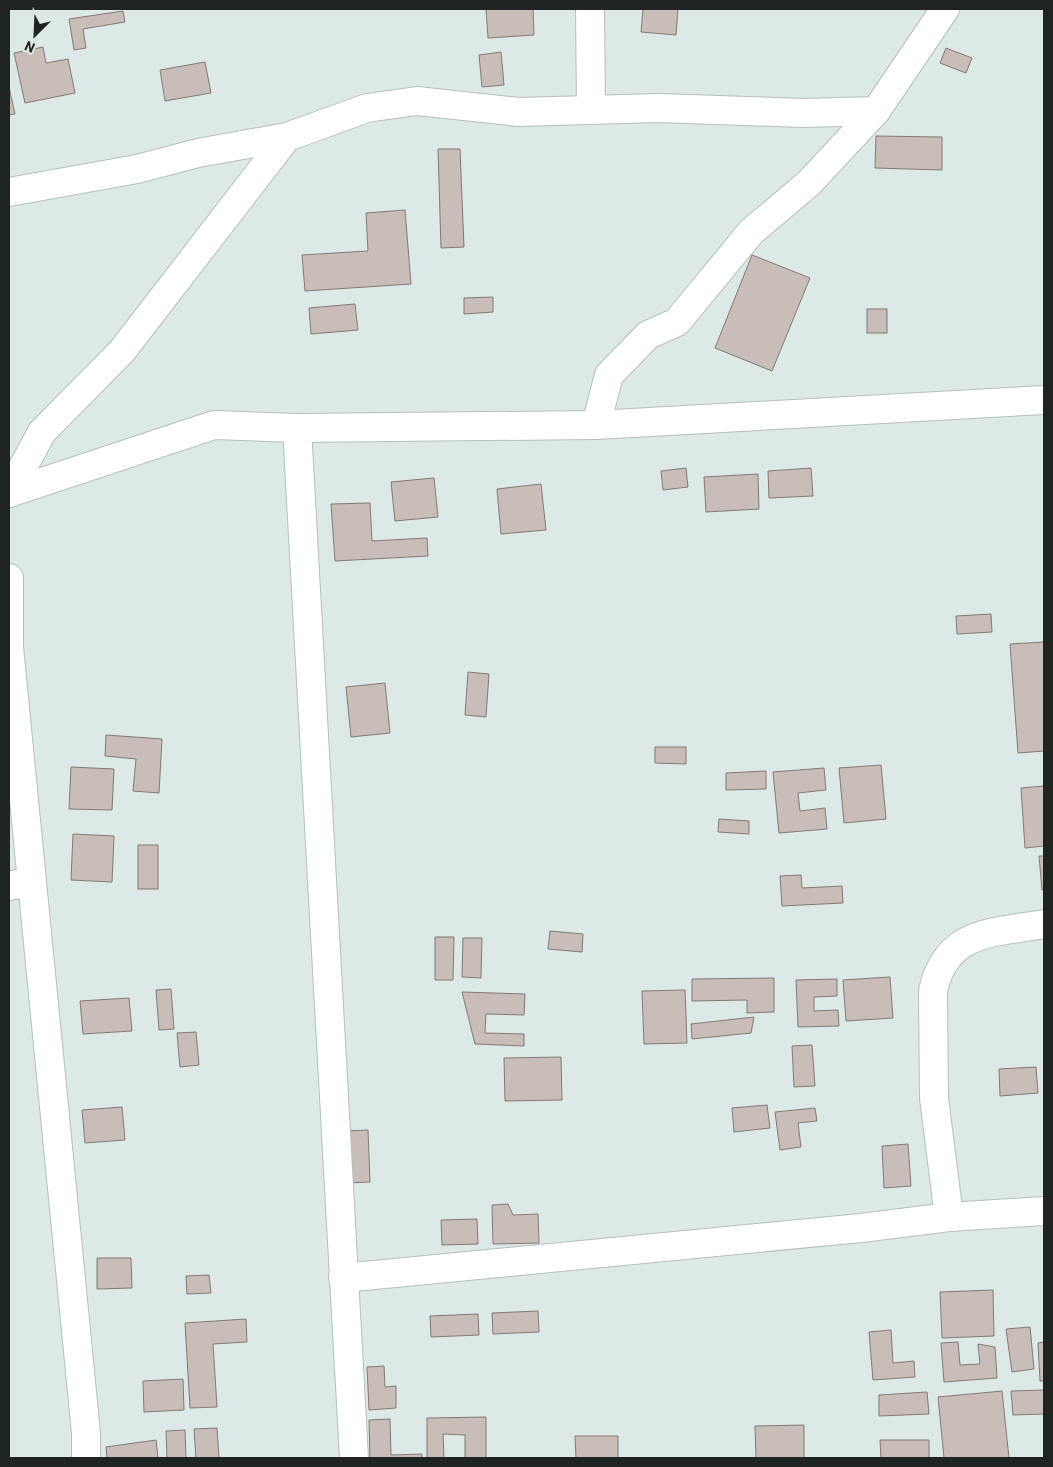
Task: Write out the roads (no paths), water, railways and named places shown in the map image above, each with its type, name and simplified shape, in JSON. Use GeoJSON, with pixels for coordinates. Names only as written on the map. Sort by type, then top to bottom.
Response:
{"type":"FeatureCollection","features":[{"type":"Feature","properties":{"kind":"street"},"geometry":{"type":"LineString","coordinates":[[590,9],[591,110]]}},
{"type":"Feature","properties":{"kind":"street"},"geometry":{"type":"LineString","coordinates":[[596,425],[609,375],[648,334],[677,322],[751,232],[809,183],[876,111],[944,9]]}},
{"type":"Feature","properties":{"kind":"street"},"geometry":{"type":"LineString","coordinates":[[9,192],[137,169],[198,153],[287,137],[367,108],[418,101],[519,112],[658,108],[804,112],[876,111]]}},
{"type":"Feature","properties":{"kind":"street"},"geometry":{"type":"LineString","coordinates":[[9,493],[42,432],[122,351],[287,137]]}},
{"type":"Feature","properties":{"kind":"street"},"geometry":{"type":"LineString","coordinates":[[9,493],[214,425],[296,428],[596,425],[1044,400]]}},
{"type":"Feature","properties":{"kind":"street"},"geometry":{"type":"LineString","coordinates":[[296,428],[354,1458]]}},
{"type":"Feature","properties":{"kind":"street"},"geometry":{"type":"LineString","coordinates":[[9,578],[9,647],[20,884],[86,1433],[86,1458]]}},
{"type":"Feature","properties":{"kind":"street"},"geometry":{"type":"LineString","coordinates":[[949,1217],[934,1098],[932,991],[936,975],[943,962],[954,950],[978,935],[1044,924]]}},
{"type":"Feature","properties":{"kind":"street"},"geometry":{"type":"LineString","coordinates":[[343,1278],[851,1229],[949,1217],[1044,1211]]}}]}
